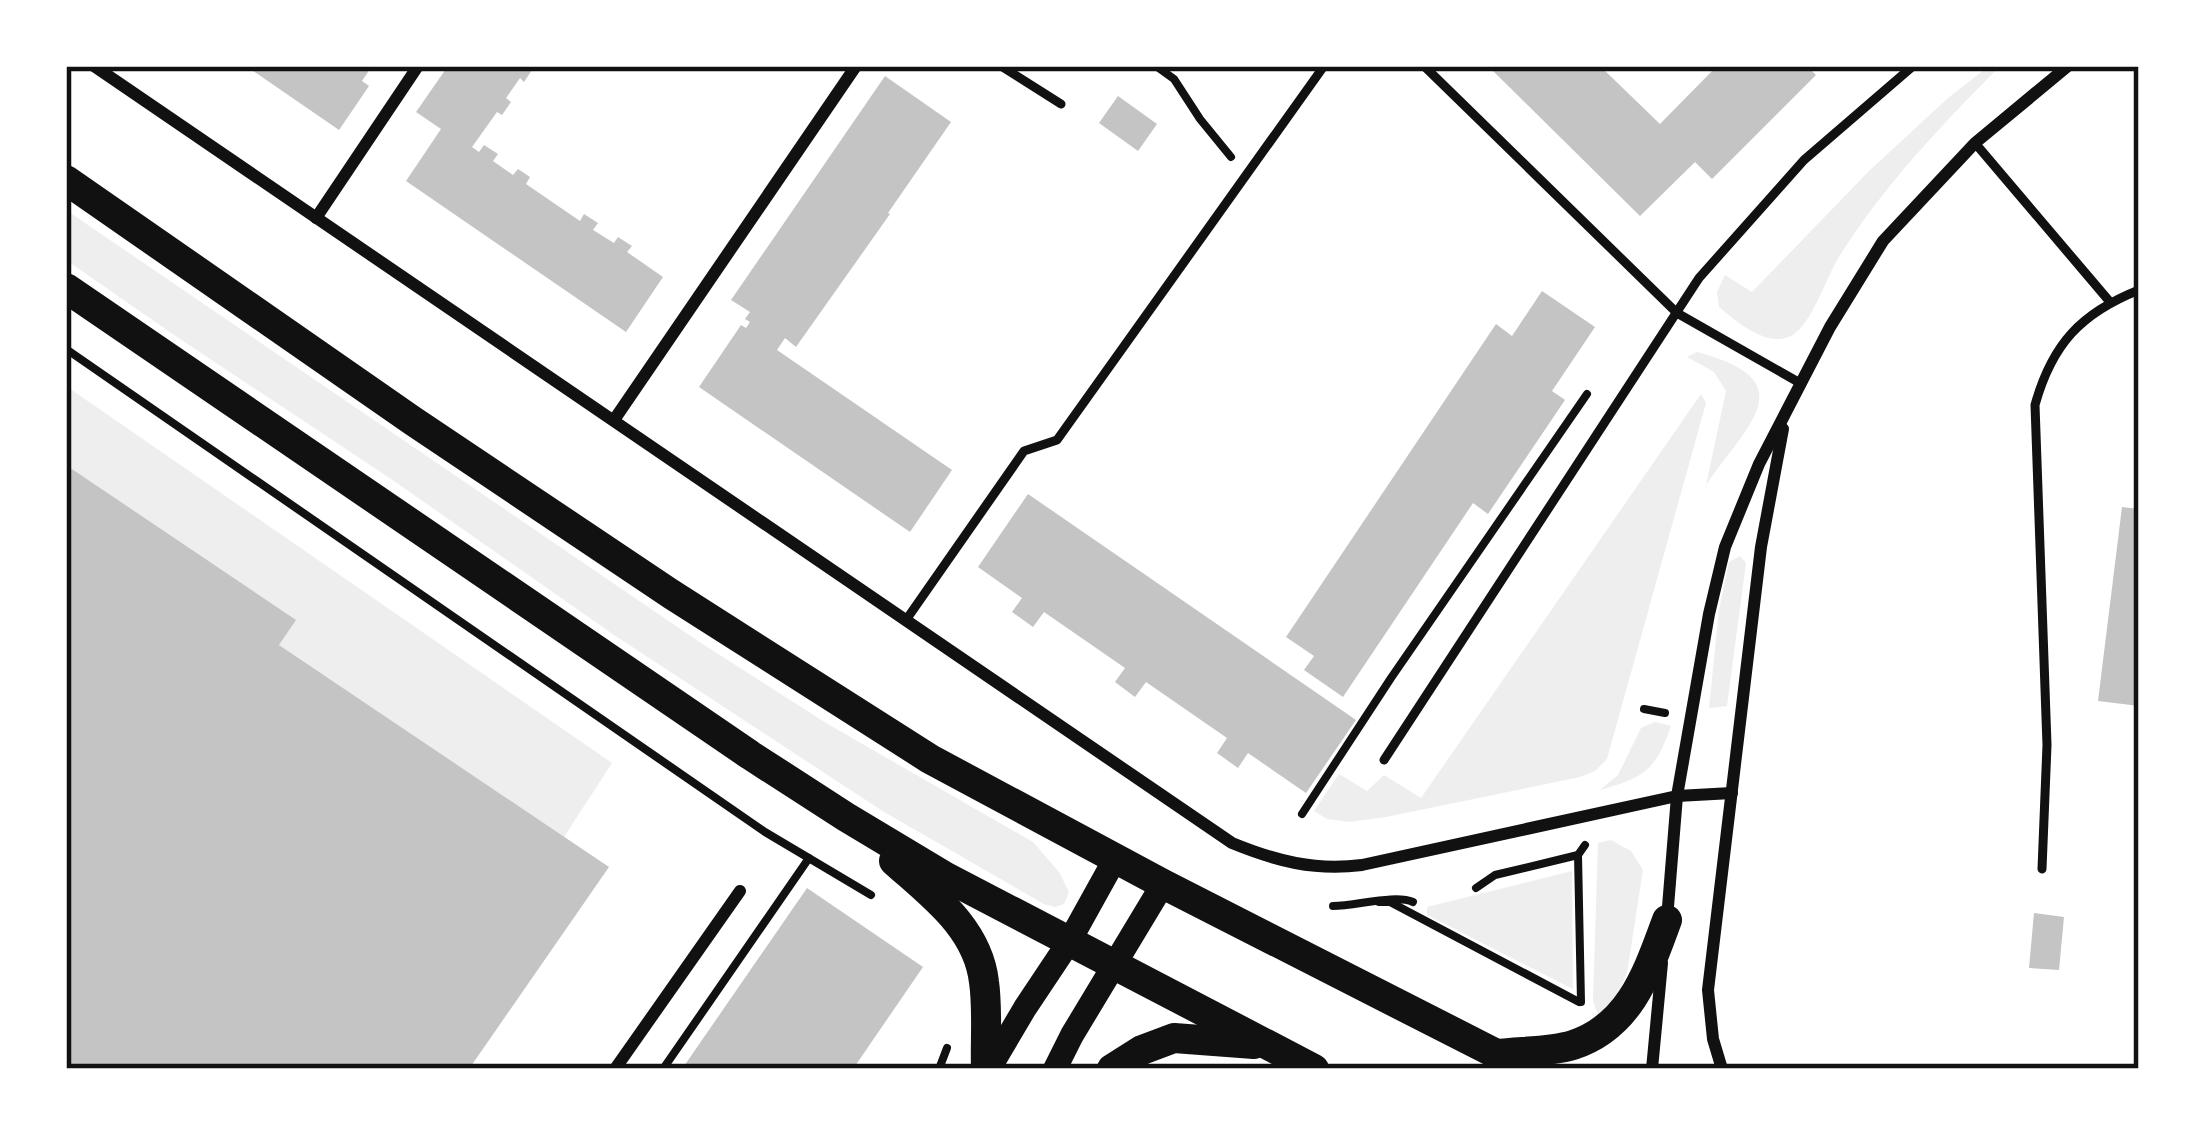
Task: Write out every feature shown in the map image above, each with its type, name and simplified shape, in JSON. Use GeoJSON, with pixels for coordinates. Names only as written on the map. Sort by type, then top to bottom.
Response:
{"type":"FeatureCollection","features":[{"type":"Feature","properties":{"kind":"main road"},"geometry":{"type":"LineString","coordinates":[[66,180],[413,421],[778,664],[930,758],[1114,859],[1526,1069]]}},
{"type":"Feature","properties":{"kind":"main road"},"geometry":{"type":"LineString","coordinates":[[66,288],[845,817],[946,877],[1315,1069]]}},
{"type":"Feature","properties":{"kind":"main road"},"geometry":{"type":"LineString","coordinates":[[845,817],[954,916],[978,954],[988,1069]]}},
{"type":"Feature","properties":{"kind":"main road"},"geometry":{"type":"LineString","coordinates":[[988,1069],[1069,942],[1114,859]]}},
{"type":"Feature","properties":{"kind":"main road"},"geometry":{"type":"LineString","coordinates":[[1055,1069],[1163,884]]}},
{"type":"Feature","properties":{"kind":"main road"},"geometry":{"type":"LineString","coordinates":[[1493,1054],[1572,1045],[1614,1022],[1642,986],[1667,920]]}},
{"type":"Feature","properties":{"kind":"main road"},"geometry":{"type":"LineString","coordinates":[[1112,1069],[1174,1038],[1266,1045]]}},
{"type":"Feature","properties":{"kind":"street"},"geometry":{"type":"LineString","coordinates":[[94,66],[1232,843],[1274,860],[1316,868],[1362,866],[1677,796],[1732,793]]}},
{"type":"Feature","properties":{"kind":"street"},"geometry":{"type":"LineString","coordinates":[[316,218],[418,66]]}},
{"type":"Feature","properties":{"kind":"street"},"geometry":{"type":"LineString","coordinates":[[614,420],[856,66]]}},
{"type":"Feature","properties":{"kind":"street"},"geometry":{"type":"LineString","coordinates":[[1652,1069],[1677,796],[1708,614],[1725,547],[1759,464],[1830,327],[1883,241],[1976,143],[2068,66]]}},
{"type":"Feature","properties":{"kind":"street"},"geometry":{"type":"LineString","coordinates":[[1722,1069],[1713,1039],[1708,990],[1762,548],[1788,404]]}},
{"type":"Feature","properties":{"kind":"street"},"geometry":{"type":"LineString","coordinates":[[615,1069],[740,891]]}},
{"type":"Feature","properties":{"kind":"lane"},"geometry":{"type":"LineString","coordinates":[[1001,66],[1061,104]]}},
{"type":"Feature","properties":{"kind":"lane"},"geometry":{"type":"LineString","coordinates":[[906,620],[1024,451],[1058,440],[1324,66]]}},
{"type":"Feature","properties":{"kind":"lane"},"geometry":{"type":"LineString","coordinates":[[1424,66],[1677,314],[1800,383]]}},
{"type":"Feature","properties":{"kind":"lane"},"geometry":{"type":"LineString","coordinates":[[1384,760],[1700,278],[1804,160],[1913,66]]}},
{"type":"Feature","properties":{"kind":"lane"},"geometry":{"type":"LineString","coordinates":[[1976,143],[2110,302]]}},
{"type":"Feature","properties":{"kind":"lane"},"geometry":{"type":"LineString","coordinates":[[2042,869],[2047,745],[2035,405],[2048,368],[2069,334],[2110,302],[2139,290]]}},
{"type":"Feature","properties":{"kind":"path"},"geometry":{"type":"LineString","coordinates":[[1156,66],[1174,79],[1246,176]]}},
{"type":"Feature","properties":{"kind":"path"},"geometry":{"type":"LineString","coordinates":[[66,349],[765,832],[880,900]]}},
{"type":"Feature","properties":{"kind":"path"},"geometry":{"type":"LineString","coordinates":[[1303,814],[1390,677],[1597,381]]}},
{"type":"Feature","properties":{"kind":"path"},"geometry":{"type":"LineString","coordinates":[[1644,710],[1672,714]]}},
{"type":"Feature","properties":{"kind":"path"},"geometry":{"type":"LineString","coordinates":[[1581,1003],[1578,855],[1586,844]]}},
{"type":"Feature","properties":{"kind":"path"},"geometry":{"type":"LineString","coordinates":[[1476,888],[1496,875],[1578,855]]}},
{"type":"Feature","properties":{"kind":"path"},"geometry":{"type":"LineString","coordinates":[[663,1069],[810,858]]}},
{"type":"Feature","properties":{"kind":"path"},"geometry":{"type":"LineString","coordinates":[[1333,905],[1357,906],[1402,897],[1413,902]]}},
{"type":"Feature","properties":{"kind":"path"},"geometry":{"type":"LineString","coordinates":[[1378,902],[1390,902],[1581,1003],[1591,1018]]}},
{"type":"Feature","properties":{"kind":"shaded area"},"geometry":{"type":"Polygon","coordinates":[[[1989,66],[2000,66],[1914,157],[1856,231],[1799,330],[1772,339],[1743,326],[1719,307],[1717,292],[1725,275],[1752,292],[1869,171],[1989,66]]]}},
{"type":"Feature","properties":{"kind":"shaded area"},"geometry":{"type":"Polygon","coordinates":[[[66,210],[698,641],[826,723],[1033,842],[1069,892],[1064,904],[1044,904],[884,812],[614,635],[66,260],[66,210]]]}},
{"type":"Feature","properties":{"kind":"shaded area"},"geometry":{"type":"Polygon","coordinates":[[[1697,352],[1731,364],[1750,377],[1759,391],[1750,425],[1706,485],[1726,391],[1714,372],[1687,357],[1697,352]]]}},
{"type":"Feature","properties":{"kind":"shaded area"},"geometry":{"type":"Polygon","coordinates":[[[66,386],[612,763],[564,837],[279,645],[295,620],[66,465],[66,386]]]}},
{"type":"Feature","properties":{"kind":"shaded area"},"geometry":{"type":"Polygon","coordinates":[[[1701,394],[1706,403],[1607,759],[1580,777],[1386,817],[1349,822],[1327,819],[1314,811],[1339,774],[1367,791],[1384,775],[1421,798],[1701,394]]]}},
{"type":"Feature","properties":{"kind":"shaded area"},"geometry":{"type":"Polygon","coordinates":[[[1740,556],[1746,563],[1727,706],[1709,708],[1719,610],[1729,562],[1740,556]]]}},
{"type":"Feature","properties":{"kind":"shaded area"},"geometry":{"type":"Polygon","coordinates":[[[1655,722],[1671,726],[1653,763],[1638,776],[1600,790],[1618,775],[1641,728],[1655,722]]]}},
{"type":"Feature","properties":{"kind":"shaded area"},"geometry":{"type":"Polygon","coordinates":[[[1611,840],[1631,851],[1643,870],[1627,973],[1615,1001],[1598,1016],[1593,1000],[1598,843],[1611,840]]]}},
{"type":"Feature","properties":{"kind":"shaded area"},"geometry":{"type":"Polygon","coordinates":[[[1572,871],[1573,989],[1427,915],[1427,907],[1572,871]]]}},
{"type":"Feature","properties":{"kind":"building"},"geometry":{"type":"Polygon","coordinates":[[[246,66],[372,66],[362,81],[369,86],[339,130],[246,66]]]}},
{"type":"Feature","properties":{"kind":"building"},"geometry":{"type":"Polygon","coordinates":[[[448,66],[528,66],[532,70],[524,82],[520,78],[506,98],[511,102],[502,115],[497,112],[472,147],[479,152],[484,145],[498,154],[493,161],[513,175],[518,169],[530,177],[526,184],[580,221],[584,214],[598,223],[593,230],[614,243],[618,237],[632,246],[627,252],[663,277],[626,332],[406,181],[441,129],[416,112],[448,66]]]}},
{"type":"Feature","properties":{"kind":"building"},"geometry":{"type":"Polygon","coordinates":[[[1488,66],[1600,66],[1660,124],[1717,66],[1807,66],[1816,75],[1712,179],[1695,162],[1640,216],[1488,66]]]}},
{"type":"Feature","properties":{"kind":"building"},"geometry":{"type":"Polygon","coordinates":[[[885,76],[951,122],[796,347],[785,338],[777,350],[952,470],[910,532],[699,387],[741,325],[746,328],[750,322],[745,319],[750,312],[731,300],[885,76]]]}},
{"type":"Feature","properties":{"kind":"building"},"geometry":{"type":"Polygon","coordinates":[[[1118,96],[1157,124],[1138,151],[1099,123],[1118,96]]]}},
{"type":"Feature","properties":{"kind":"building"},"geometry":{"type":"Polygon","coordinates":[[[1542,291],[1595,327],[1552,391],[1565,400],[1488,514],[1473,503],[1343,697],[1304,670],[1314,656],[1286,637],[1496,324],[1512,336],[1542,291]]]}},
{"type":"Feature","properties":{"kind":"building"},"geometry":{"type":"Polygon","coordinates":[[[66,465],[296,620],[279,645],[609,867],[469,1069],[66,1069],[66,465]]]}},
{"type":"Feature","properties":{"kind":"building"},"geometry":{"type":"Polygon","coordinates":[[[1028,494],[1356,720],[1306,793],[1248,753],[1238,768],[1217,753],[1227,738],[1146,682],[1135,697],[1115,682],[1125,668],[1044,612],[1033,627],[1012,612],[1022,598],[978,567],[1028,494]]]}},
{"type":"Feature","properties":{"kind":"building"},"geometry":{"type":"Polygon","coordinates":[[[2122,507],[2139,509],[2139,706],[2098,701],[2122,507]]]}},
{"type":"Feature","properties":{"kind":"building"},"geometry":{"type":"Polygon","coordinates":[[[807,888],[923,967],[853,1069],[682,1069],[807,888]]]}},
{"type":"Feature","properties":{"kind":"building"},"geometry":{"type":"Polygon","coordinates":[[[2034,913],[2064,917],[2059,970],[2029,968],[2034,913]]]}}]}
